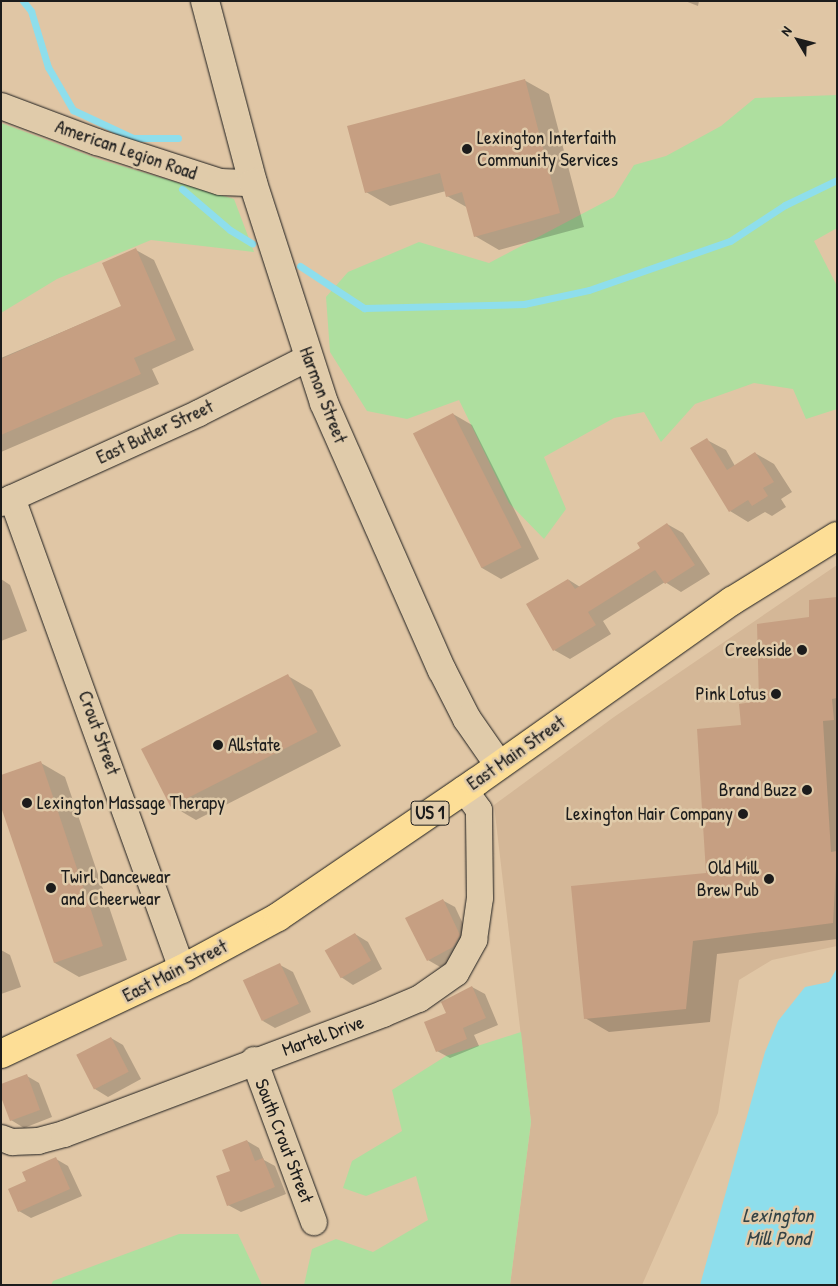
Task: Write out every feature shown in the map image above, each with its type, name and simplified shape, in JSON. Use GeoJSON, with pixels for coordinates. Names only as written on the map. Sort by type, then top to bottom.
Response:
{"type":"FeatureCollection","features":[{"type":"Feature","properties":{"kind":"main road","name":"East Main Street"},"geometry":{"type":"LineString","coordinates":[[1,1054],[182,970],[278,917],[499,766],[748,590],[837,536]]}},
{"type":"Feature","properties":{"kind":"street","name":"Harmon Street"},"geometry":{"type":"LineString","coordinates":[[205,1],[253,183],[308,358],[336,434],[442,670],[467,719],[499,766]]}},
{"type":"Feature","properties":{"kind":"street","name":"American Legion Road"},"geometry":{"type":"LineString","coordinates":[[1,106],[96,142],[220,182],[253,183]]}},
{"type":"Feature","properties":{"kind":"street","name":"East Butler Street"},"geometry":{"type":"LineString","coordinates":[[6,500],[199,413],[308,358]]}},
{"type":"Feature","properties":{"kind":"street","name":"Crout Street"},"geometry":{"type":"LineString","coordinates":[[6,500],[182,970]]}},
{"type":"Feature","properties":{"kind":"street","name":"Martel Drive"},"geometry":{"type":"LineString","coordinates":[[1,1138],[12,1142],[38,1141],[64,1134],[254,1060],[419,999],[456,973],[474,940],[480,898],[479,810],[464,790]]}},
{"type":"Feature","properties":{"kind":"street","name":"South Crout Street"},"geometry":{"type":"LineString","coordinates":[[254,1060],[314,1222]]}},
{"type":"Feature","properties":{"kind":"shaded area"},"geometry":{"type":"Polygon","coordinates":[[[837,565],[837,946],[772,960],[739,980],[718,1113],[642,1285],[510,1285],[531,1122],[494,805],[614,717],[837,565]]]}},
{"type":"Feature","properties":{"kind":"green space"},"geometry":{"type":"Polygon","coordinates":[[[837,95],[837,228],[814,241],[837,286],[837,409],[806,419],[793,389],[754,383],[695,404],[661,442],[644,412],[614,418],[544,457],[566,509],[544,539],[509,503],[459,400],[407,419],[367,411],[330,352],[326,297],[348,272],[419,242],[489,263],[614,197],[634,165],[666,156],[721,126],[755,98],[837,95]]]}},
{"type":"Feature","properties":{"kind":"green space"},"geometry":{"type":"Polygon","coordinates":[[[1,123],[101,160],[234,199],[254,252],[151,240],[57,279],[1,313],[1,123]]]}},
{"type":"Feature","properties":{"kind":"green space"},"geometry":{"type":"Polygon","coordinates":[[[521,1032],[531,1122],[510,1285],[304,1285],[312,1249],[336,1239],[373,1252],[428,1220],[416,1176],[366,1196],[343,1188],[352,1161],[402,1131],[392,1090],[446,1056],[521,1032]]]}},
{"type":"Feature","properties":{"kind":"green space"},"geometry":{"type":"Polygon","coordinates":[[[179,1234],[238,1234],[262,1285],[51,1285],[53,1281],[179,1234]]]}},
{"type":"Feature","properties":{"kind":"water","name":"Lexington Mill Pond"},"geometry":{"type":"Polygon","coordinates":[[[837,968],[837,1285],[700,1285],[765,1052],[778,1021],[805,987],[829,982],[837,968]]]}},
{"type":"Feature","properties":{"kind":"building"},"geometry":{"type":"Polygon","coordinates":[[[525,79],[560,213],[474,237],[462,192],[446,197],[440,173],[365,193],[347,126],[525,79]]]}},
{"type":"Feature","properties":{"kind":"building"},"geometry":{"type":"Polygon","coordinates":[[[136,248],[176,340],[134,358],[141,374],[1,435],[1,359],[121,306],[102,263],[136,248]]]}},
{"type":"Feature","properties":{"kind":"building"},"geometry":{"type":"Polygon","coordinates":[[[453,413],[522,548],[481,568],[413,433],[453,413]]]}},
{"type":"Feature","properties":{"kind":"building"},"geometry":{"type":"Polygon","coordinates":[[[707,438],[727,470],[755,452],[774,482],[763,488],[768,496],[752,506],[748,500],[729,512],[690,448],[707,438]]]}},
{"type":"Feature","properties":{"kind":"building"},"geometry":{"type":"Polygon","coordinates":[[[667,523],[695,565],[665,584],[655,570],[588,612],[596,625],[553,651],[526,604],[568,579],[575,589],[640,548],[637,543],[667,523]]]}},
{"type":"Feature","properties":{"kind":"building"},"geometry":{"type":"Polygon","coordinates":[[[837,597],[837,698],[832,699],[834,720],[823,721],[831,852],[837,851],[833,923],[693,941],[686,1009],[584,1019],[571,886],[706,873],[697,729],[741,725],[739,704],[759,701],[757,624],[809,617],[809,600],[837,597]]]}},
{"type":"Feature","properties":{"kind":"building"},"geometry":{"type":"Polygon","coordinates":[[[288,674],[318,732],[170,807],[141,749],[288,674]]]}},
{"type":"Feature","properties":{"kind":"building"},"geometry":{"type":"Polygon","coordinates":[[[41,761],[103,946],[54,963],[1,807],[1,775],[41,761]]]}},
{"type":"Feature","properties":{"kind":"building"},"geometry":{"type":"Polygon","coordinates":[[[443,899],[460,935],[453,947],[427,961],[405,918],[443,899]]]}},
{"type":"Feature","properties":{"kind":"building"},"geometry":{"type":"Polygon","coordinates":[[[355,933],[371,961],[341,978],[325,950],[355,933]]]}},
{"type":"Feature","properties":{"kind":"building"},"geometry":{"type":"Polygon","coordinates":[[[280,963],[299,1004],[262,1021],[243,980],[280,963]]]}},
{"type":"Feature","properties":{"kind":"building"},"geometry":{"type":"Polygon","coordinates":[[[472,986],[486,1018],[463,1028],[467,1039],[436,1052],[424,1022],[446,1013],[441,1002],[472,986]]]}},
{"type":"Feature","properties":{"kind":"building"},"geometry":{"type":"Polygon","coordinates":[[[111,1037],[129,1072],[94,1089],[76,1055],[111,1037]]]}},
{"type":"Feature","properties":{"kind":"building"},"geometry":{"type":"Polygon","coordinates":[[[27,1074],[40,1110],[10,1121],[1,1097],[1,1084],[27,1074]]]}},
{"type":"Feature","properties":{"kind":"building"},"geometry":{"type":"Polygon","coordinates":[[[247,1140],[255,1161],[263,1158],[275,1187],[227,1206],[216,1176],[230,1171],[222,1150],[247,1140]]]}},
{"type":"Feature","properties":{"kind":"building"},"geometry":{"type":"Polygon","coordinates":[[[56,1157],[70,1189],[18,1212],[8,1189],[26,1181],[22,1172],[56,1157]]]}},
{"type":"Feature","properties":{"kind":"waterway"},"geometry":{"type":"LineString","coordinates":[[23,1],[31,11],[48,67],[73,110],[133,138],[178,138]]}},
{"type":"Feature","properties":{"kind":"waterway"},"geometry":{"type":"LineString","coordinates":[[300,266],[364,308],[524,304],[589,290],[730,241],[785,205],[837,180]]}},
{"type":"Feature","properties":{"kind":"waterway"},"geometry":{"type":"LineString","coordinates":[[182,189],[230,230],[252,243]]}},
{"type":"Feature","properties":{"kind":"place","name":"Lexington Interfaith Community Services"},"geometry":{"type":"Point","coordinates":[467,149]}},
{"type":"Feature","properties":{"kind":"place","name":"Creekside"},"geometry":{"type":"Point","coordinates":[802,650]}},
{"type":"Feature","properties":{"kind":"place","name":"Pink Lotus"},"geometry":{"type":"Point","coordinates":[776,694]}},
{"type":"Feature","properties":{"kind":"place","name":"Allstate"},"geometry":{"type":"Point","coordinates":[218,745]}},
{"type":"Feature","properties":{"kind":"place","name":"Brand Buzz"},"geometry":{"type":"Point","coordinates":[807,790]}},
{"type":"Feature","properties":{"kind":"place","name":"Lexington Massage Therapy"},"geometry":{"type":"Point","coordinates":[27,803]}},
{"type":"Feature","properties":{"kind":"place","name":"Lexington Hair Company"},"geometry":{"type":"Point","coordinates":[743,814]}},
{"type":"Feature","properties":{"kind":"place","name":"Old Mill Brew Pub"},"geometry":{"type":"Point","coordinates":[769,879]}},
{"type":"Feature","properties":{"kind":"place","name":"Twirl Dancewear and Cheerwear"},"geometry":{"type":"Point","coordinates":[51,888]}}]}
